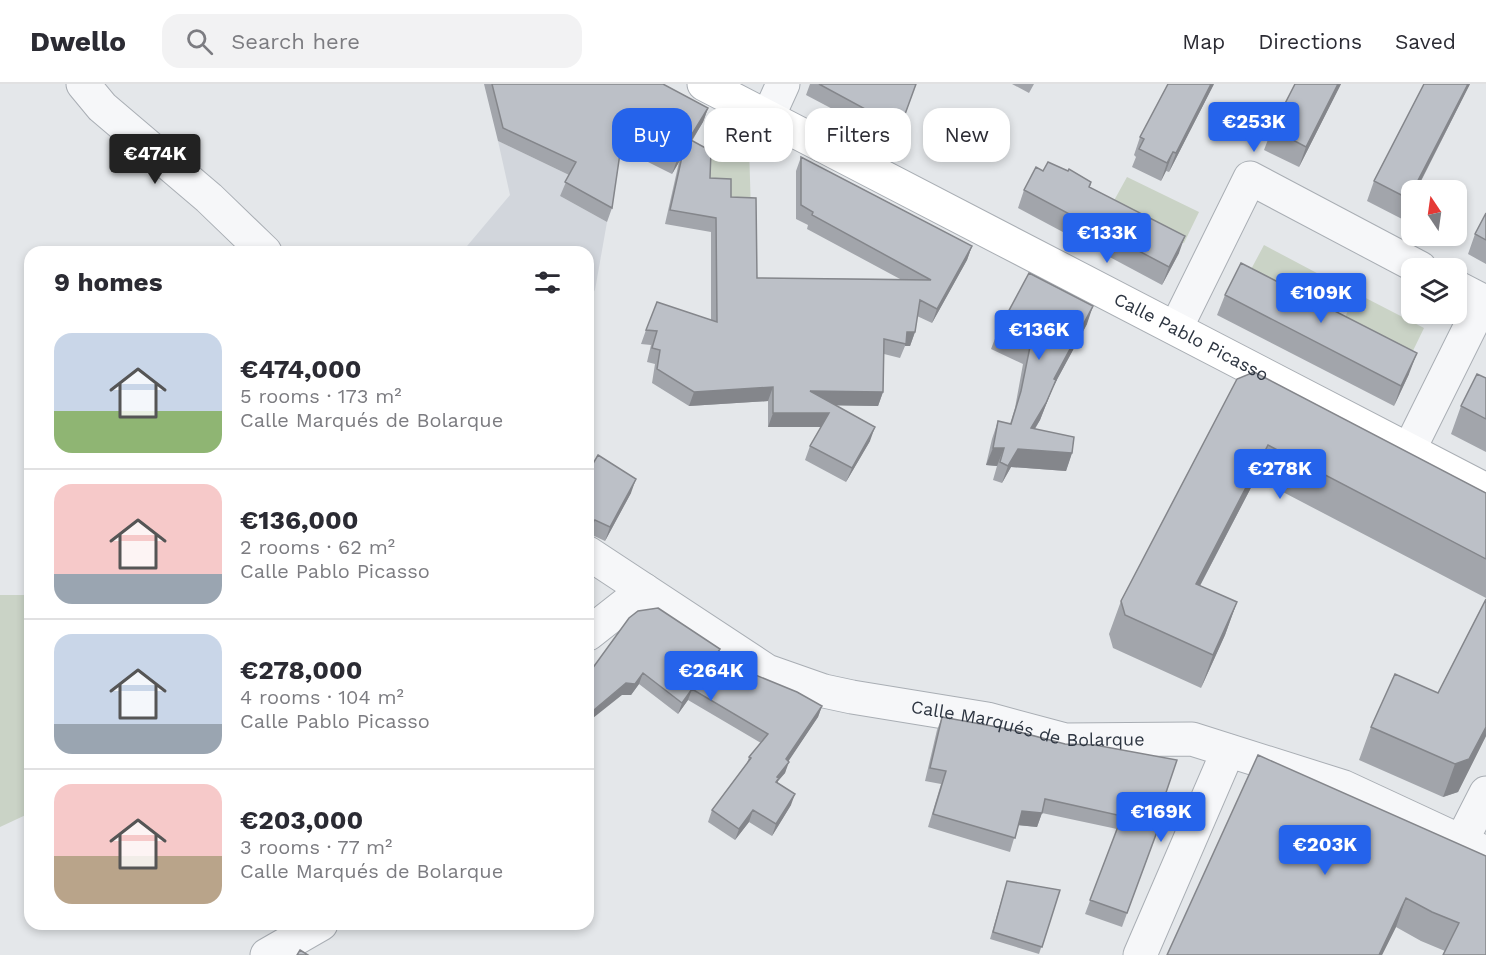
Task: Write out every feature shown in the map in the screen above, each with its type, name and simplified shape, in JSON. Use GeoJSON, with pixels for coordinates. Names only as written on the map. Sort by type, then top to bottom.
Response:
{"type":"FeatureCollection","features":[{"type":"Feature","properties":{"kind":"street"},"geometry":{"type":"LineString","coordinates":[[83,84],[102,107],[209,198],[259,246]]}},
{"type":"Feature","properties":{"kind":"street","name":"Calle Pablo Picasso"},"geometry":{"type":"LineString","coordinates":[[704,84],[751,108]]}},
{"type":"Feature","properties":{"kind":"street"},"geometry":{"type":"LineString","coordinates":[[772,108],[783,84]]}},
{"type":"Feature","properties":{"kind":"street","name":"Calle Pablo Picasso"},"geometry":{"type":"LineString","coordinates":[[793,130],[1486,490]]}},
{"type":"Feature","properties":{"kind":"street"},"geometry":{"type":"LineString","coordinates":[[1176,328],[1250,178],[1401,258]]}},
{"type":"Feature","properties":{"kind":"street"},"geometry":{"type":"LineString","coordinates":[[1409,450],[1483,301],[1467,293]]}},
{"type":"Feature","properties":{"kind":"street","name":"Calle Marqués de Bolarque"},"geometry":{"type":"LineString","coordinates":[[594,557],[767,671],[824,691],[987,719],[1065,740],[1192,739],[1344,787],[1474,847]]}},
{"type":"Feature","properties":{"kind":"street"},"geometry":{"type":"LineString","coordinates":[[594,629],[644,590]]}},
{"type":"Feature","properties":{"kind":"street"},"geometry":{"type":"LineString","coordinates":[[1140,955],[1228,751]]}},
{"type":"Feature","properties":{"kind":"street"},"geometry":{"type":"LineString","coordinates":[[1474,847],[1486,793]]}},
{"type":"Feature","properties":{"kind":"street"},"geometry":{"type":"LineString","coordinates":[[267,955],[311,930]]}},
{"type":"Feature","properties":{"kind":"shaded area"},"geometry":{"type":"Polygon","coordinates":[[[498,141],[571,176],[560,196],[607,222],[594,291],[594,246],[467,246],[510,195],[498,141]]]}},
{"type":"Feature","properties":{"kind":"shaded area"},"geometry":{"type":"Polygon","coordinates":[[[704,152],[704,162],[749,162],[751,212],[705,192],[699,161],[704,152]]]}},
{"type":"Feature","properties":{"kind":"shaded area"},"geometry":{"type":"Polygon","coordinates":[[[1127,177],[1199,212],[1184,243],[1111,206],[1127,177]]]}},
{"type":"Feature","properties":{"kind":"shaded area"},"geometry":{"type":"Polygon","coordinates":[[[1264,245],[1330,280],[1315,311],[1248,275],[1264,245]]]}},
{"type":"Feature","properties":{"kind":"shaded area"},"geometry":{"type":"Polygon","coordinates":[[[1356,293],[1401,316],[1401,324],[1416,324],[1424,328],[1409,359],[1342,324],[1356,293]]]}},
{"type":"Feature","properties":{"kind":"shaded area"},"geometry":{"type":"Polygon","coordinates":[[[0,595],[24,595],[24,816],[0,827],[0,595]]]}},
{"type":"Feature","properties":{"kind":"building"},"geometry":{"type":"Polygon","coordinates":[[[492,84],[663,84],[708,108],[704,108],[704,115],[692,134],[692,108],[612,108],[612,162],[619,162],[612,208],[565,182],[576,162],[503,128],[492,84]]]}},
{"type":"Feature","properties":{"kind":"building"},"geometry":{"type":"Polygon","coordinates":[[[819,84],[916,84],[907,108],[863,108],[819,84]]]}},
{"type":"Feature","properties":{"kind":"building"},"geometry":{"type":"Polygon","coordinates":[[[1168,84],[1211,84],[1176,153],[1173,152],[1167,163],[1139,149],[1144,139],[1140,137],[1168,84]]]}},
{"type":"Feature","properties":{"kind":"building"},"geometry":{"type":"Polygon","coordinates":[[[1295,84],[1338,84],[1306,147],[1272,129],[1295,84]]]}},
{"type":"Feature","properties":{"kind":"building"},"geometry":{"type":"Polygon","coordinates":[[[1424,84],[1468,84],[1418,180],[1401,180],[1401,195],[1374,181],[1424,84]]]}},
{"type":"Feature","properties":{"kind":"building"},"geometry":{"type":"Polygon","coordinates":[[[692,141],[704,147],[704,162],[711,162],[710,178],[731,179],[731,197],[756,198],[757,278],[931,280],[812,215],[813,212],[801,205],[801,157],[805,159],[805,162],[811,162],[972,246],[937,309],[920,300],[915,332],[907,332],[906,344],[884,339],[883,392],[810,391],[875,427],[852,468],[810,446],[829,413],[773,413],[773,387],[694,392],[657,369],[660,350],[652,348],[657,331],[646,330],[657,302],[717,322],[716,218],[670,210],[681,162],[692,162],[692,141]]]}},
{"type":"Feature","properties":{"kind":"building"},"geometry":{"type":"Polygon","coordinates":[[[1048,162],[1068,171],[1069,169],[1091,182],[1089,187],[1185,236],[1169,267],[1024,190],[1036,167],[1043,171],[1048,162]]]}},
{"type":"Feature","properties":{"kind":"building"},"geometry":{"type":"Polygon","coordinates":[[[1486,213],[1486,240],[1475,234],[1486,213]]]}},
{"type":"Feature","properties":{"kind":"building"},"geometry":{"type":"Polygon","coordinates":[[[1241,263],[1417,353],[1401,386],[1225,295],[1241,263]]]}},
{"type":"Feature","properties":{"kind":"building"},"geometry":{"type":"Polygon","coordinates":[[[1029,273],[1093,306],[1054,379],[1056,380],[1046,403],[1031,428],[1074,437],[1072,453],[1018,449],[1008,466],[1000,462],[1004,448],[993,448],[998,421],[1011,424],[1021,391],[1030,347],[998,331],[1029,273]]]}},
{"type":"Feature","properties":{"kind":"building"},"geometry":{"type":"Polygon","coordinates":[[[1254,372],[1486,493],[1486,559],[1268,445],[1196,584],[1237,602],[1213,655],[1125,615],[1121,601],[1237,379],[1254,372]]]}},
{"type":"Feature","properties":{"kind":"building"},"geometry":{"type":"Polygon","coordinates":[[[1477,374],[1486,378],[1486,419],[1461,406],[1477,374]]]}},
{"type":"Feature","properties":{"kind":"building"},"geometry":{"type":"Polygon","coordinates":[[[598,455],[636,479],[610,527],[594,520],[594,462],[598,455]]]}},
{"type":"Feature","properties":{"kind":"building"},"geometry":{"type":"Polygon","coordinates":[[[1486,599],[1486,727],[1469,759],[1455,764],[1371,727],[1395,674],[1438,693],[1486,599]]]}},
{"type":"Feature","properties":{"kind":"building"},"geometry":{"type":"Polygon","coordinates":[[[658,608],[720,649],[714,658],[797,692],[822,706],[786,759],[789,762],[777,777],[779,778],[776,782],[795,794],[776,824],[753,810],[739,829],[712,810],[768,734],[692,689],[682,703],[643,673],[635,684],[626,683],[594,710],[594,666],[629,618],[638,611],[658,608]]]}},
{"type":"Feature","properties":{"kind":"building"},"geometry":{"type":"Polygon","coordinates":[[[942,717],[1008,729],[1065,744],[1095,745],[1177,760],[1154,828],[1158,829],[1127,913],[1090,900],[1122,816],[1045,799],[1042,813],[1022,811],[1015,838],[933,814],[946,771],[930,768],[942,717]]]}},
{"type":"Feature","properties":{"kind":"building"},"geometry":{"type":"Polygon","coordinates":[[[1258,755],[1486,856],[1486,955],[1443,955],[1459,923],[1406,898],[1379,955],[1167,955],[1258,755]]]}},
{"type":"Feature","properties":{"kind":"building"},"geometry":{"type":"Polygon","coordinates":[[[1007,881],[1060,890],[1042,947],[993,932],[1007,881]]]}},
{"type":"Feature","properties":{"kind":"building"},"geometry":{"type":"Polygon","coordinates":[[[300,950],[308,955],[297,955],[300,950]]]}}]}
